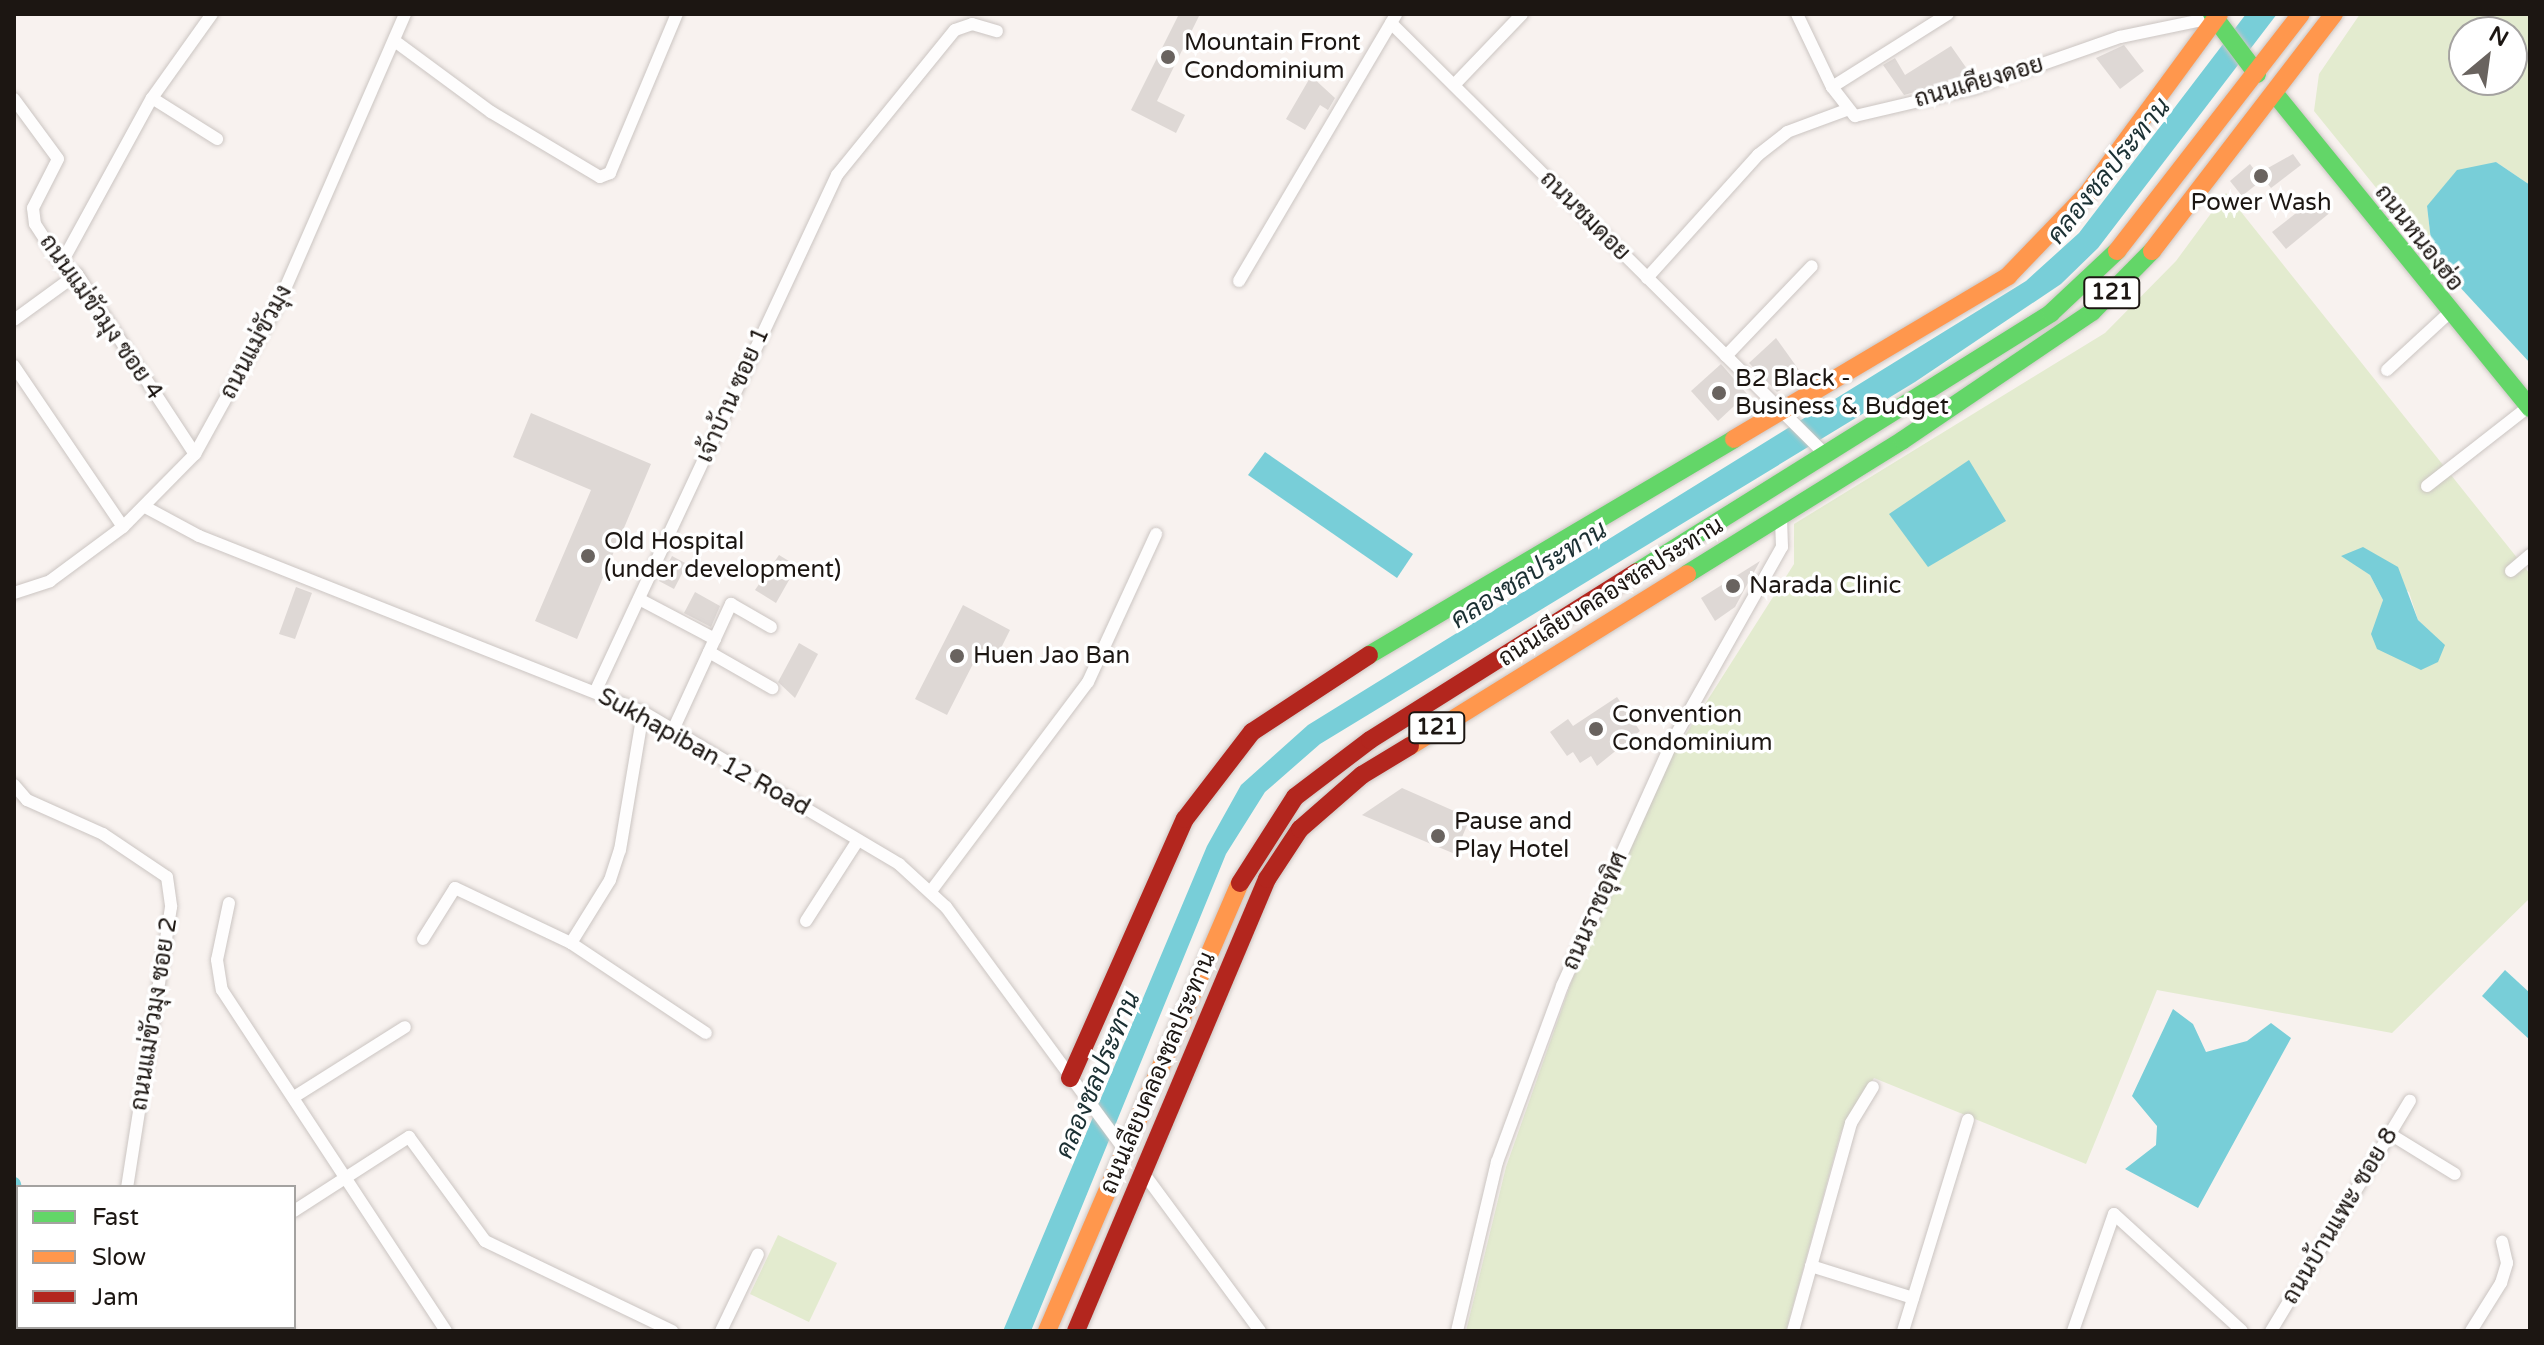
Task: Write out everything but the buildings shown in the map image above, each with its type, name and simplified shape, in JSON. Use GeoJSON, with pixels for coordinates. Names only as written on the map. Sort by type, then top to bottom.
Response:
{"type":"FeatureCollection","features":[{"type":"Feature","properties":{"kind":"main road","name":"ถนนเลียบคลองชลประทาน"},"geometry":{"type":"LineString","coordinates":[[1047,1331],[1123,1148],[1246,870],[1295,797],[1370,740],[2016,337],[2085,286],[2136,232],[2301,14]]}},
{"type":"Feature","properties":{"kind":"main road","name":"ถนนเลียบคลองชลประทาน"},"geometry":{"type":"LineString","coordinates":[[1076,1331],[1267,879],[1283,850],[1324,805],[1362,775],[2039,353],[2092,312],[2154,249],[2334,14]]}},
{"type":"Feature","properties":{"kind":"main road","name":"ถนนหนองฮ่อ"},"geometry":{"type":"LineString","coordinates":[[2216,15],[2257,74],[2448,314],[2529,407]]}},
{"type":"Feature","properties":{"kind":"main road"},"geometry":{"type":"LineString","coordinates":[[1074,1083],[1185,819],[1234,749],[1289,703],[1779,409],[2008,276],[2087,194],[2216,15]]}},
{"type":"Feature","properties":{"kind":"main road"},"geometry":{"type":"LineString","coordinates":[[1766,492],[1781,515]]}},
{"type":"Feature","properties":{"kind":"main road"},"geometry":{"type":"LineString","coordinates":[[1141,1110],[1134,1138],[1139,1150],[1149,1147],[1163,1122]]}},
{"type":"Feature","properties":{"kind":"main road"},"geometry":{"type":"LineString","coordinates":[[1083,1246],[1108,1228],[1128,1182],[1134,1192]]}},
{"type":"Feature","properties":{"kind":"street"},"geometry":{"type":"LineString","coordinates":[[61,264],[152,98],[212,14]]}},
{"type":"Feature","properties":{"kind":"street","name":"ถนนแม่ขัวมุง"},"geometry":{"type":"LineString","coordinates":[[14,593],[50,581],[123,527],[147,508],[195,454],[281,298],[396,42],[405,14]]}},
{"type":"Feature","properties":{"kind":"street"},"geometry":{"type":"LineString","coordinates":[[396,42],[491,112],[600,177],[610,173],[677,14]]}},
{"type":"Feature","properties":{"kind":"street"},"geometry":{"type":"LineString","coordinates":[[1454,85],[1522,14]]}},
{"type":"Feature","properties":{"kind":"street"},"geometry":{"type":"LineString","coordinates":[[1797,14],[1846,110]]}},
{"type":"Feature","properties":{"kind":"street"},"geometry":{"type":"LineString","coordinates":[[1832,87],[1948,14]]}},
{"type":"Feature","properties":{"kind":"street","name":"ถนนเคียงดอย"},"geometry":{"type":"LineString","coordinates":[[1647,278],[1758,155],[1787,132],[1846,110],[1855,116],[1974,88],[2120,37],[2216,15]]}},
{"type":"Feature","properties":{"kind":"street"},"geometry":{"type":"LineString","coordinates":[[1239,281],[1393,18]]}},
{"type":"Feature","properties":{"kind":"street","name":"ถนนชมดอย"},"geometry":{"type":"LineString","coordinates":[[1393,18],[1454,85],[1826,455]]}},
{"type":"Feature","properties":{"kind":"street","name":"เจ้าบ้าน ซอย 1"},"geometry":{"type":"LineString","coordinates":[[596,690],[818,208],[885,109],[955,30],[972,24],[997,31]]}},
{"type":"Feature","properties":{"kind":"street"},"geometry":{"type":"LineString","coordinates":[[152,98],[217,139]]}},
{"type":"Feature","properties":{"kind":"street","name":"ถนนแม่ขัวมุง ซอย 4"},"geometry":{"type":"LineString","coordinates":[[14,99],[58,159],[32,216],[61,264],[77,274],[195,454]]}},
{"type":"Feature","properties":{"kind":"street"},"geometry":{"type":"LineString","coordinates":[[1726,356],[1812,266]]}},
{"type":"Feature","properties":{"kind":"street"},"geometry":{"type":"LineString","coordinates":[[14,320],[77,274]]}},
{"type":"Feature","properties":{"kind":"street"},"geometry":{"type":"LineString","coordinates":[[2387,370],[2448,314]]}},
{"type":"Feature","properties":{"kind":"street"},"geometry":{"type":"LineString","coordinates":[[14,366],[123,527]]}},
{"type":"Feature","properties":{"kind":"street"},"geometry":{"type":"LineString","coordinates":[[2427,486],[2529,407]]}},
{"type":"Feature","properties":{"kind":"street","name":"Sukhapiban 12 Road"},"geometry":{"type":"LineString","coordinates":[[147,508],[199,536],[355,600],[596,690],[643,712],[858,840],[931,891],[1123,1148]]}},
{"type":"Feature","properties":{"kind":"street","name":"ถนนราชอุทิศ"},"geometry":{"type":"LineString","coordinates":[[1457,1331],[1497,1162],[1562,986],[1672,742],[1782,547],[1781,515]]}},
{"type":"Feature","properties":{"kind":"street"},"geometry":{"type":"LineString","coordinates":[[931,891],[1088,682],[1156,534]]}},
{"type":"Feature","properties":{"kind":"street"},"geometry":{"type":"LineString","coordinates":[[2511,571],[2530,555]]}},
{"type":"Feature","properties":{"kind":"street"},"geometry":{"type":"LineString","coordinates":[[639,599],[715,639]]}},
{"type":"Feature","properties":{"kind":"street"},"geometry":{"type":"LineString","coordinates":[[673,730],[731,604],[771,627]]}},
{"type":"Feature","properties":{"kind":"street"},"geometry":{"type":"LineString","coordinates":[[709,652],[772,688]]}},
{"type":"Feature","properties":{"kind":"street"},"geometry":{"type":"LineString","coordinates":[[571,943],[610,880],[620,850],[643,712]]}},
{"type":"Feature","properties":{"kind":"street","name":"ถนนแม่ขัวมุง ซอย 2"},"geometry":{"type":"LineString","coordinates":[[14,785],[27,800],[103,834],[167,877],[171,907],[127,1185]]}},
{"type":"Feature","properties":{"kind":"street"},"geometry":{"type":"LineString","coordinates":[[806,921],[858,840]]}},
{"type":"Feature","properties":{"kind":"street"},"geometry":{"type":"LineString","coordinates":[[423,939],[455,888],[571,943],[706,1033]]}},
{"type":"Feature","properties":{"kind":"street"},"geometry":{"type":"LineString","coordinates":[[229,903],[217,960],[222,990],[348,1177],[446,1331]]}},
{"type":"Feature","properties":{"kind":"street"},"geometry":{"type":"LineString","coordinates":[[294,1097],[405,1027]]}},
{"type":"Feature","properties":{"kind":"street"},"geometry":{"type":"LineString","coordinates":[[1793,1331],[1851,1123],[1873,1087]]}},
{"type":"Feature","properties":{"kind":"street","name":"ถนนบ้านแพะ ซอย 8"},"geometry":{"type":"LineString","coordinates":[[2271,1331],[2410,1101]]}},
{"type":"Feature","properties":{"kind":"street"},"geometry":{"type":"LineString","coordinates":[[1903,1331],[1968,1120]]}},
{"type":"Feature","properties":{"kind":"street"},"geometry":{"type":"LineString","coordinates":[[2390,1134],[2455,1174]]}},
{"type":"Feature","properties":{"kind":"street"},"geometry":{"type":"LineString","coordinates":[[296,1210],[409,1137],[485,1241],[672,1331]]}},
{"type":"Feature","properties":{"kind":"street"},"geometry":{"type":"LineString","coordinates":[[1142,1171],[1260,1331]]}},
{"type":"Feature","properties":{"kind":"street"},"geometry":{"type":"LineString","coordinates":[[2073,1331],[2114,1214],[2242,1331]]}},
{"type":"Feature","properties":{"kind":"street"},"geometry":{"type":"LineString","coordinates":[[2471,1331],[2501,1283],[2507,1263],[2502,1242]]}},
{"type":"Feature","properties":{"kind":"street"},"geometry":{"type":"LineString","coordinates":[[721,1331],[758,1254]]}},
{"type":"Feature","properties":{"kind":"street"},"geometry":{"type":"LineString","coordinates":[[1811,1266],[1913,1298]]}},
{"type":"Feature","properties":{"kind":"green space"},"geometry":{"type":"Polygon","coordinates":[[[2360,14],[2530,14],[2530,185],[2496,162],[2427,206],[2433,258],[2314,111],[2319,74],[2360,14]]]}},
{"type":"Feature","properties":{"kind":"green space"},"geometry":{"type":"Polygon","coordinates":[[[2226,193],[2530,574],[2530,898],[2392,1033],[2157,990],[2086,1164],[1874,1078],[1841,1132],[1786,1331],[1466,1331],[1506,1167],[1572,980],[1672,756],[1794,564],[1794,524],[2105,333],[2176,261],[2226,193]],[[2341,555],[2370,575],[2383,600],[2378,617],[2444,645],[2418,620],[2409,592],[2341,555]]]}},
{"type":"Feature","properties":{"kind":"green space"},"geometry":{"type":"Polygon","coordinates":[[[778,1235],[837,1263],[809,1322],[750,1294],[778,1235]]]}},
{"type":"Feature","properties":{"kind":"water"},"geometry":{"type":"Polygon","coordinates":[[[2246,14],[2277,14],[2098,248],[2061,284],[1915,382],[1320,744],[1265,792],[1226,854],[1031,1331],[1003,1331],[1207,846],[1241,785],[1308,725],[2026,281],[2079,233],[2246,14]]]}},
{"type":"Feature","properties":{"kind":"water"},"geometry":{"type":"Polygon","coordinates":[[[2496,162],[2530,185],[2530,363],[2433,258],[2427,206],[2457,170],[2496,162]]]}},
{"type":"Feature","properties":{"kind":"water"},"geometry":{"type":"Polygon","coordinates":[[[1265,452],[1413,554],[1397,578],[1248,475],[1265,452]]]}},
{"type":"Feature","properties":{"kind":"water"},"geometry":{"type":"Polygon","coordinates":[[[1969,460],[2006,521],[1928,567],[1889,514],[1969,460]]]}},
{"type":"Feature","properties":{"kind":"water"},"geometry":{"type":"Polygon","coordinates":[[[2363,547],[2398,567],[2418,620],[2445,645],[2438,662],[2421,670],[2377,649],[2371,634],[2383,600],[2370,575],[2341,556],[2363,547]]]}},
{"type":"Feature","properties":{"kind":"water"},"geometry":{"type":"Polygon","coordinates":[[[2505,970],[2530,993],[2530,1040],[2482,996],[2505,970]]]}},
{"type":"Feature","properties":{"kind":"water"},"geometry":{"type":"Polygon","coordinates":[[[2173,1009],[2193,1024],[2206,1052],[2247,1041],[2271,1023],[2291,1038],[2198,1208],[2125,1169],[2156,1145],[2157,1126],[2132,1096],[2173,1009]]]}},
{"type":"Feature","properties":{"kind":"waterway"},"geometry":{"type":"LineString","coordinates":[[14,1184],[16,1194]]}},
{"type":"Feature","properties":{"kind":"traffic: fast"},"geometry":{"type":"LineString","coordinates":[[2212,14],[2257,74]]}},
{"type":"Feature","properties":{"kind":"traffic: fast"},"geometry":{"type":"LineString","coordinates":[[2275,94],[2530,408]]}},
{"type":"Feature","properties":{"kind":"traffic: fast"},"geometry":{"type":"LineString","coordinates":[[1637,572],[2051,313],[2117,251]]}},
{"type":"Feature","properties":{"kind":"traffic: fast"},"geometry":{"type":"LineString","coordinates":[[1687,574],[1903,440],[2092,312],[2152,251]]}},
{"type":"Feature","properties":{"kind":"traffic: fast"},"geometry":{"type":"LineString","coordinates":[[1369,655],[1734,439]]}},
{"type":"Feature","properties":{"kind":"traffic: slow"},"geometry":{"type":"LineString","coordinates":[[1734,439],[2008,276],[2087,194],[2219,14]]}},
{"type":"Feature","properties":{"kind":"traffic: slow"},"geometry":{"type":"LineString","coordinates":[[2117,251],[2301,14]]}},
{"type":"Feature","properties":{"kind":"traffic: slow"},"geometry":{"type":"LineString","coordinates":[[2152,251],[2334,14]]}},
{"type":"Feature","properties":{"kind":"traffic: slow"},"geometry":{"type":"LineString","coordinates":[[1410,746],[1687,574]]}},
{"type":"Feature","properties":{"kind":"traffic: slow"},"geometry":{"type":"LineString","coordinates":[[1047,1331],[1240,883]]}},
{"type":"Feature","properties":{"kind":"traffic: jam"},"geometry":{"type":"LineString","coordinates":[[1240,883],[1295,797],[1370,740],[1637,572]]}},
{"type":"Feature","properties":{"kind":"traffic: jam"},"geometry":{"type":"LineString","coordinates":[[1070,1078],[1185,819],[1252,732],[1369,655]]}},
{"type":"Feature","properties":{"kind":"traffic: jam"},"geometry":{"type":"LineString","coordinates":[[1076,1331],[1267,879],[1300,829],[1362,775],[1410,746]]}},
{"type":"Feature","properties":{"kind":"place","name":"Mountain Front Condominium"},"geometry":{"type":"Point","coordinates":[1168,57]}},
{"type":"Feature","properties":{"kind":"place","name":"Power Wash"},"geometry":{"type":"Point","coordinates":[2261,176]}},
{"type":"Feature","properties":{"kind":"place","name":"B2 Black - Business & Budget"},"geometry":{"type":"Point","coordinates":[1719,393]}},
{"type":"Feature","properties":{"kind":"place","name":"Old Hospital (under development)"},"geometry":{"type":"Point","coordinates":[588,556]}},
{"type":"Feature","properties":{"kind":"place","name":"Narada Clinic"},"geometry":{"type":"Point","coordinates":[1733,586]}},
{"type":"Feature","properties":{"kind":"place","name":"Huen Jao Ban"},"geometry":{"type":"Point","coordinates":[957,656]}},
{"type":"Feature","properties":{"kind":"place","name":"Convention Condominium"},"geometry":{"type":"Point","coordinates":[1596,729]}},
{"type":"Feature","properties":{"kind":"place","name":"Pause and Play Hotel"},"geometry":{"type":"Point","coordinates":[1438,836]}},
{"type":"Feature","properties":{"kind":"water label","name":"คลองชลประทาน"},"geometry":{"type":"Point","coordinates":[2109,171]}},
{"type":"Feature","properties":{"kind":"water label","name":"คลองชลประทาน"},"geometry":{"type":"Point","coordinates":[1529,575]}},
{"type":"Feature","properties":{"kind":"water label","name":"คลองชลประทาน"},"geometry":{"type":"Point","coordinates":[1098,1075]}}]}
